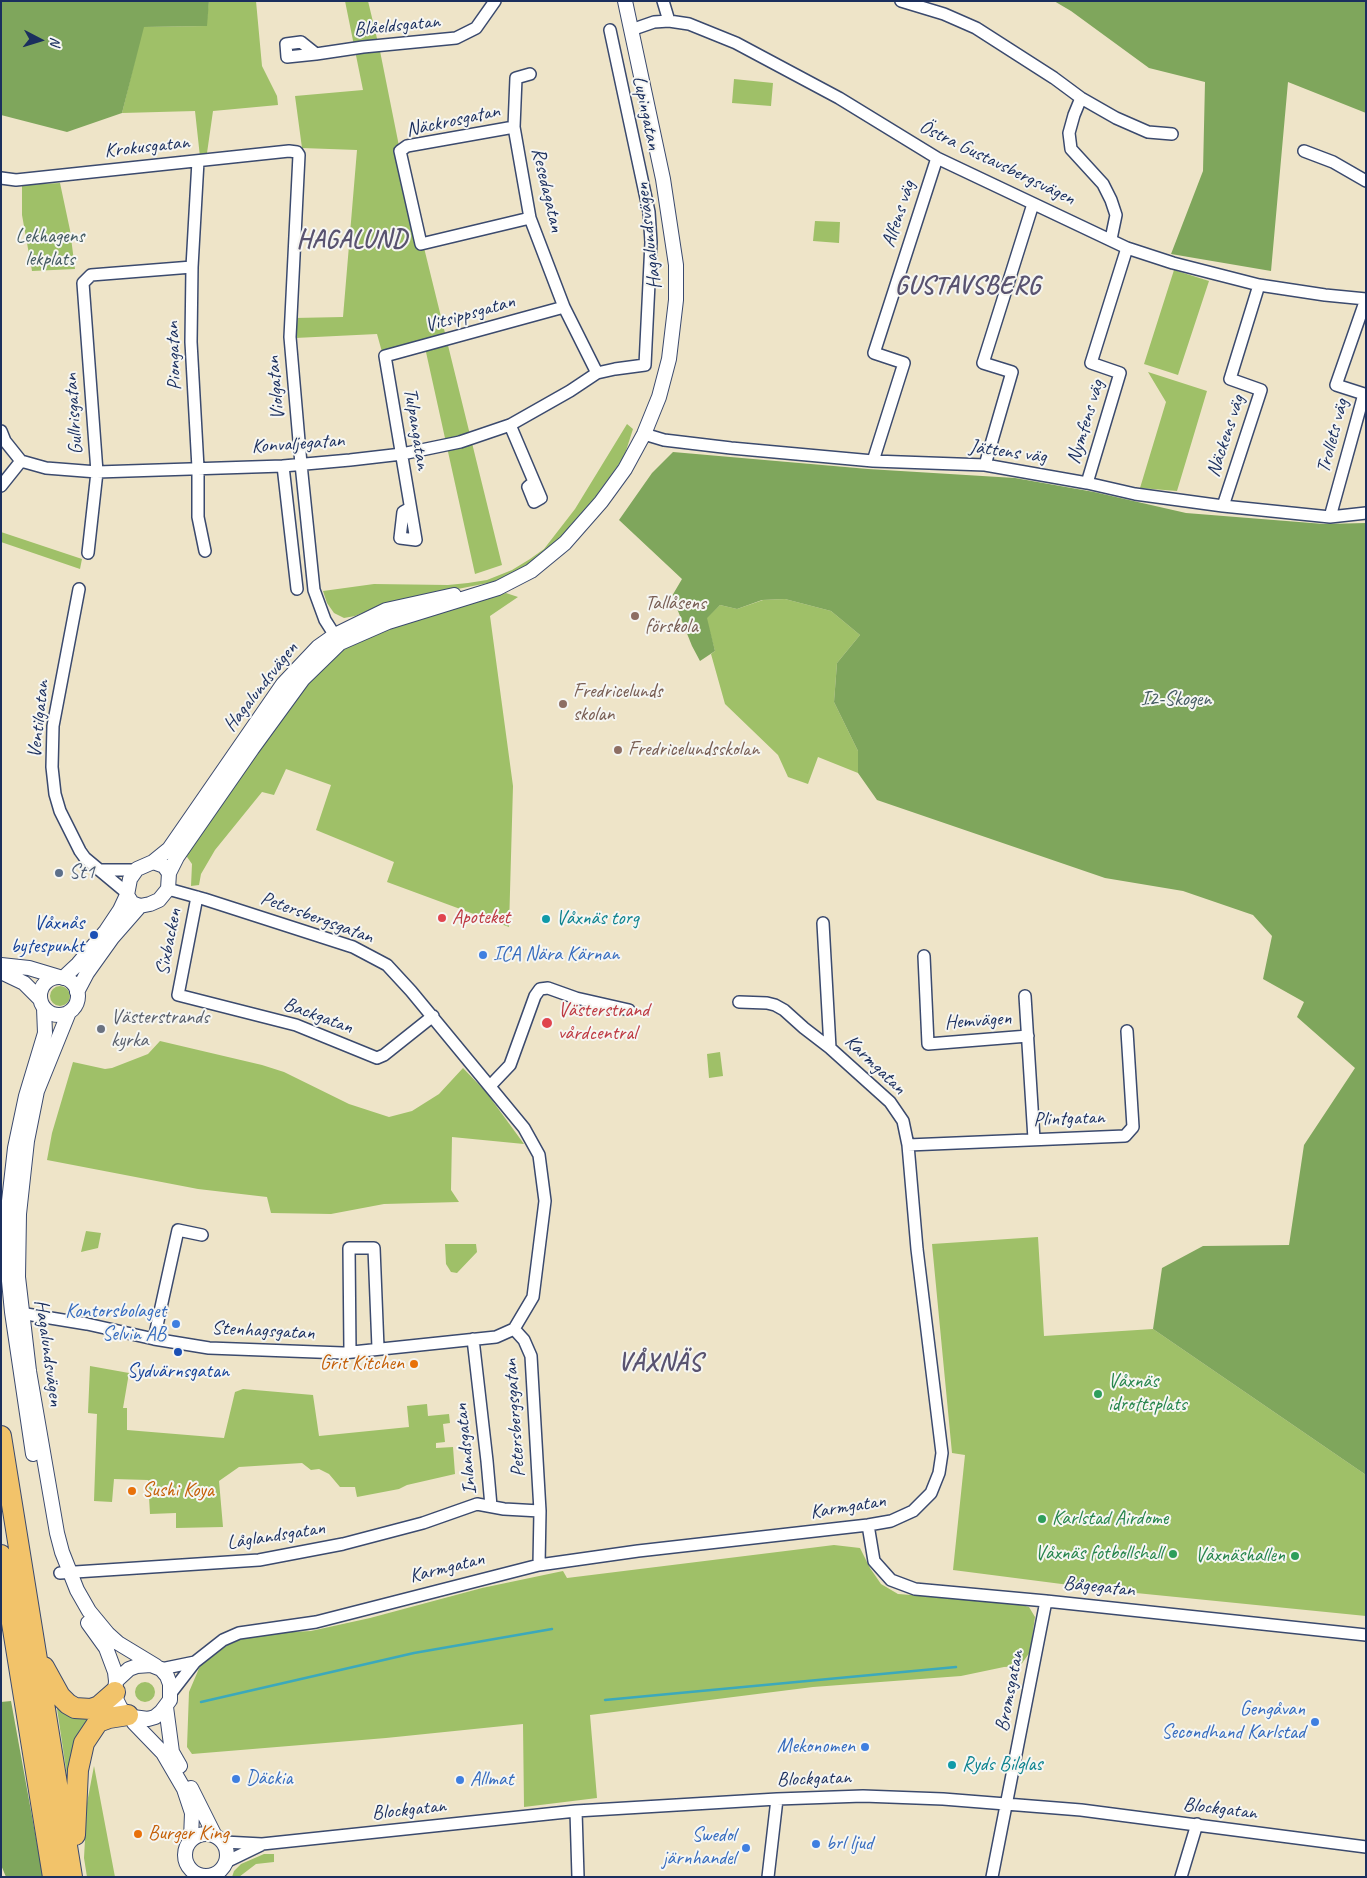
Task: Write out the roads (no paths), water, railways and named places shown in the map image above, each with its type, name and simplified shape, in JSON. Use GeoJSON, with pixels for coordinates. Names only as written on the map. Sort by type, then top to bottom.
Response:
{"type":"FeatureCollection","features":[{"type":"Feature","properties":{"kind":"highway"},"geometry":{"type":"LineString","coordinates":[[1,1436],[73,1877]]}},
{"type":"Feature","properties":{"kind":"highway"},"geometry":{"type":"LineString","coordinates":[[1,1555],[53,1877]]}},
{"type":"Feature","properties":{"kind":"highway"},"geometry":{"type":"LineString","coordinates":[[36,1648],[60,1696],[75,1708],[91,1709],[99,1706],[116,1687]]}},
{"type":"Feature","properties":{"kind":"highway"},"geometry":{"type":"LineString","coordinates":[[73,1877],[76,1790],[80,1756],[84,1743],[98,1722],[109,1718],[131,1716]]}},
{"type":"Feature","properties":{"kind":"street","name":"Blåeldsgatan"},"geometry":{"type":"LineString","coordinates":[[316,54],[456,38],[476,28],[495,1]]}},
{"type":"Feature","properties":{"kind":"street","name":"Hagalundsvägen"},"geometry":{"type":"LineString","coordinates":[[153,862],[169,849],[283,684],[318,647],[337,639],[386,610],[466,593],[475,595],[515,581],[531,571],[565,543],[601,502],[620,475],[644,434],[659,397],[669,359],[676,300],[676,265],[663,179],[625,1]]}},
{"type":"Feature","properties":{"kind":"street"},"geometry":{"type":"LineString","coordinates":[[663,1],[668,21]]}},
{"type":"Feature","properties":{"kind":"street"},"geometry":{"type":"LineString","coordinates":[[901,1],[944,14],[976,28],[1054,78],[1081,98],[1116,118],[1148,132],[1172,134]]}},
{"type":"Feature","properties":{"kind":"street","name":"Östra Gustavsbergsvägen"},"geometry":{"type":"LineString","coordinates":[[631,30],[654,22],[668,21],[689,24],[736,42],[839,98],[937,158],[1128,248],[1173,263],[1259,285],[1366,299]]}},
{"type":"Feature","properties":{"kind":"street","name":"Lupingatan"},"geometry":{"type":"LineString","coordinates":[[597,373],[644,365],[651,242],[649,212],[610,30]]}},
{"type":"Feature","properties":{"kind":"street","name":"Resedagatan"},"geometry":{"type":"LineString","coordinates":[[530,74],[516,78],[514,128],[530,218],[564,307],[597,373]]}},
{"type":"Feature","properties":{"kind":"street"},"geometry":{"type":"LineString","coordinates":[[1081,98],[1069,133],[1071,149],[1103,184],[1111,200],[1116,215],[1111,239]]}},
{"type":"Feature","properties":{"kind":"street","name":"Näckrosgatan"},"geometry":{"type":"LineString","coordinates":[[514,128],[408,146],[400,151],[421,244],[530,218]]}},
{"type":"Feature","properties":{"kind":"street","name":"Krokusgatan"},"geometry":{"type":"LineString","coordinates":[[1,178],[16,180],[288,151],[297,152]]}},
{"type":"Feature","properties":{"kind":"street"},"geometry":{"type":"LineString","coordinates":[[1304,151],[1333,162],[1366,180]]}},
{"type":"Feature","properties":{"kind":"street","name":"Violgatan"},"geometry":{"type":"LineString","coordinates":[[297,152],[300,158],[290,317],[301,464],[314,590],[325,620],[337,639]]}},
{"type":"Feature","properties":{"kind":"street","name":"Alfens väg"},"geometry":{"type":"LineString","coordinates":[[874,461],[904,363],[874,353],[937,158]]}},
{"type":"Feature","properties":{"kind":"street","name":"Piongatan"},"geometry":{"type":"LineString","coordinates":[[198,161],[192,267],[191,342],[198,468],[198,517],[205,551]]}},
{"type":"Feature","properties":{"kind":"street"},"geometry":{"type":"LineString","coordinates":[[985,465],[1012,372],[984,363],[1033,204]]}},
{"type":"Feature","properties":{"kind":"street","name":"Nymfens väg"},"geometry":{"type":"LineString","coordinates":[[1087,483],[1120,373],[1091,363],[1128,248]]}},
{"type":"Feature","properties":{"kind":"street","name":"Gullrisgatan"},"geometry":{"type":"LineString","coordinates":[[88,553],[97,472],[83,282],[90,275],[192,267]]}},
{"type":"Feature","properties":{"kind":"street","name":"Näckens väg"},"geometry":{"type":"LineString","coordinates":[[1223,506],[1261,390],[1230,379],[1259,285]]}},
{"type":"Feature","properties":{"kind":"street","name":"Trollets väg"},"geometry":{"type":"LineString","coordinates":[[1330,517],[1364,394],[1336,385],[1366,299]]}},
{"type":"Feature","properties":{"kind":"street","name":"Vitsippsgatan"},"geometry":{"type":"LineString","coordinates":[[385,356],[564,307]]}},
{"type":"Feature","properties":{"kind":"street","name":"Tulpangatan"},"geometry":{"type":"LineString","coordinates":[[385,356],[410,508]]}},
{"type":"Feature","properties":{"kind":"street","name":"Konvaljegatan"},"geometry":{"type":"LineString","coordinates":[[21,461],[46,468],[97,472],[283,466],[402,454],[460,442],[510,425],[570,391],[597,373]]}},
{"type":"Feature","properties":{"kind":"street"},"geometry":{"type":"LineString","coordinates":[[510,425],[534,482]]}},
{"type":"Feature","properties":{"kind":"street"},"geometry":{"type":"LineString","coordinates":[[1,431],[4,441],[21,461],[1,486]]}},
{"type":"Feature","properties":{"kind":"street","name":"Jättens väg"},"geometry":{"type":"LineString","coordinates":[[644,434],[664,440],[712,446],[874,461],[985,465],[1087,483],[1135,494],[1223,506],[1330,517],[1366,513]]}},
{"type":"Feature","properties":{"kind":"street"},"geometry":{"type":"LineString","coordinates":[[283,466],[297,590]]}},
{"type":"Feature","properties":{"kind":"street","name":"Ventilgatan"},"geometry":{"type":"LineString","coordinates":[[79,589],[53,726],[53,783],[56,802],[85,858],[127,894]]}},
{"type":"Feature","properties":{"kind":"street","name":"Hagalundsvägen"},"geometry":{"type":"LineString","coordinates":[[169,873],[178,856],[288,698],[337,639]]}},
{"type":"Feature","properties":{"kind":"street"},"geometry":{"type":"LineString","coordinates":[[1,972],[24,983],[48,1012],[58,1015],[69,1012],[76,1004],[77,992],[87,973],[112,938],[140,906],[159,900],[168,889],[169,873],[164,866],[153,862],[136,870],[130,879],[127,894],[120,910],[106,931],[78,964],[61,978],[49,980],[45,984],[40,993],[42,1004]]}},
{"type":"Feature","properties":{"kind":"street"},"geometry":{"type":"LineString","coordinates":[[100,870],[136,870]]}},
{"type":"Feature","properties":{"kind":"street","name":"Petersbergsgatan"},"geometry":{"type":"LineString","coordinates":[[168,889],[328,938],[360,950],[387,965],[433,1016],[524,1128],[539,1155],[545,1201],[532,1297],[524,1315],[514,1329],[524,1340],[532,1356],[540,1511],[539,1564]]}},
{"type":"Feature","properties":{"kind":"street"},"geometry":{"type":"LineString","coordinates":[[127,894],[132,903],[140,906]]}},
{"type":"Feature","properties":{"kind":"street","name":"Sixbacken"},"geometry":{"type":"LineString","coordinates":[[178,995],[197,897]]}},
{"type":"Feature","properties":{"kind":"street"},"geometry":{"type":"LineString","coordinates":[[823,924],[830,1048]]}},
{"type":"Feature","properties":{"kind":"street","name":"Hemvägen"},"geometry":{"type":"LineString","coordinates":[[924,956],[928,1044],[1028,1036]]}},
{"type":"Feature","properties":{"kind":"street"},"geometry":{"type":"LineString","coordinates":[[1,965],[29,968],[61,978],[72,983],[77,992]]}},
{"type":"Feature","properties":{"kind":"street"},"geometry":{"type":"LineString","coordinates":[[490,1086],[510,1065],[535,996],[540,990],[548,988],[585,1000],[629,1010]]}},
{"type":"Feature","properties":{"kind":"street","name":"Backgatan"},"geometry":{"type":"LineString","coordinates":[[178,995],[296,1025],[377,1058],[384,1055],[433,1016]]}},
{"type":"Feature","properties":{"kind":"street","name":"Hemvägen"},"geometry":{"type":"LineString","coordinates":[[1025,996],[1034,1139]]}},
{"type":"Feature","properties":{"kind":"street","name":"Karmgatan"},"geometry":{"type":"LineString","coordinates":[[171,1693],[195,1662],[223,1640],[239,1633],[316,1622],[539,1564],[891,1521],[913,1511],[931,1493],[939,1473],[942,1453],[917,1249],[908,1145],[903,1121],[890,1102],[784,1010],[775,1004],[738,1002]]}},
{"type":"Feature","properties":{"kind":"street","name":"Hagalundsvägen"},"geometry":{"type":"LineString","coordinates":[[42,1004],[45,1033],[26,1096],[15,1148],[9,1201],[7,1260],[17,1312],[38,1484],[53,1551],[89,1611],[103,1629],[118,1642],[158,1667]]}},
{"type":"Feature","properties":{"kind":"street","name":"Hagalundsvägen"},"geometry":{"type":"LineString","coordinates":[[17,1312],[19,1214],[31,1118],[37,1091],[69,1012]]}},
{"type":"Feature","properties":{"kind":"street","name":"Plintgatan"},"geometry":{"type":"LineString","coordinates":[[908,1145],[1125,1136],[1132,1127],[1127,1032]]}},
{"type":"Feature","properties":{"kind":"street"},"geometry":{"type":"LineString","coordinates":[[154,1339],[178,1230],[202,1235]]}},
{"type":"Feature","properties":{"kind":"street"},"geometry":{"type":"LineString","coordinates":[[350,1351],[349,1248],[374,1248],[378,1348]]}},
{"type":"Feature","properties":{"kind":"street","name":"Stenhagsgatan"},"geometry":{"type":"LineString","coordinates":[[17,1312],[209,1348],[278,1352],[343,1352],[496,1337],[514,1329]]}},
{"type":"Feature","properties":{"kind":"street","name":"Inlandsgatan"},"geometry":{"type":"LineString","coordinates":[[473,1339],[491,1506],[504,1509],[540,1511]]}},
{"type":"Feature","properties":{"kind":"street","name":"Låglandsgatan"},"geometry":{"type":"LineString","coordinates":[[65,1572],[259,1560],[343,1544],[423,1523],[476,1504],[491,1506]]}},
{"type":"Feature","properties":{"kind":"street","name":"Bågegatan"},"geometry":{"type":"LineString","coordinates":[[868,1525],[874,1561],[891,1580],[915,1589],[1046,1600],[1366,1635]]}},
{"type":"Feature","properties":{"kind":"street","name":"Hagalundsvägen"},"geometry":{"type":"LineString","coordinates":[[65,1572],[73,1600],[106,1648],[113,1665],[117,1701],[121,1709],[131,1716],[134,1723],[163,1753],[184,1790],[192,1813],[191,1839]]}},
{"type":"Feature","properties":{"kind":"street","name":"Bromsgatan"},"geometry":{"type":"LineString","coordinates":[[992,1877],[1008,1804],[1046,1600]]}},
{"type":"Feature","properties":{"kind":"street","name":"Karmgatan"},"geometry":{"type":"LineString","coordinates":[[158,1667],[195,1662]]}},
{"type":"Feature","properties":{"kind":"street"},"geometry":{"type":"LineString","coordinates":[[116,1687],[129,1669],[137,1666],[158,1667],[167,1676],[171,1693],[166,1707],[148,1719],[131,1716]]}},
{"type":"Feature","properties":{"kind":"street"},"geometry":{"type":"LineString","coordinates":[[166,1707],[172,1752],[228,1852],[222,1870],[212,1875],[196,1875],[184,1858],[185,1849],[191,1839],[198,1834],[206,1833],[219,1838]]}},
{"type":"Feature","properties":{"kind":"street","name":"Blockgatan"},"geometry":{"type":"LineString","coordinates":[[219,1838],[262,1844],[576,1811],[863,1796],[943,1799],[1081,1810],[1366,1848]]}},
{"type":"Feature","properties":{"kind":"street"},"geometry":{"type":"LineString","coordinates":[[768,1877],[777,1799]]}},
{"type":"Feature","properties":{"kind":"street"},"geometry":{"type":"LineString","coordinates":[[576,1811],[578,1877]]}},
{"type":"Feature","properties":{"kind":"street"},"geometry":{"type":"LineString","coordinates":[[1181,1877],[1197,1824]]}},
{"type":"Feature","properties":{"kind":"street","name":"Blockgatan"},"geometry":{"type":"LineString","coordinates":[[222,1870],[262,1844]]}},
{"type":"Feature","properties":{"kind":"waterway"},"geometry":{"type":"LineString","coordinates":[[201,1702],[414,1653],[552,1629]]}},
{"type":"Feature","properties":{"kind":"waterway"},"geometry":{"type":"LineString","coordinates":[[605,1700],[956,1667]]}},
{"type":"Feature","properties":{"kind":"place","name":"Tallåsens förskola"},"geometry":{"type":"Point","coordinates":[635,616]}},
{"type":"Feature","properties":{"kind":"place","name":"Fredricelunds skolan"},"geometry":{"type":"Point","coordinates":[563,704]}},
{"type":"Feature","properties":{"kind":"place","name":"Fredricelundsskolan"},"geometry":{"type":"Point","coordinates":[618,750]}},
{"type":"Feature","properties":{"kind":"place","name":"St1"},"geometry":{"type":"Point","coordinates":[59,873]}},
{"type":"Feature","properties":{"kind":"place","name":"Apoteket"},"geometry":{"type":"Point","coordinates":[442,918]}},
{"type":"Feature","properties":{"kind":"place","name":"Våxnäs torg"},"geometry":{"type":"Point","coordinates":[546,919]}},
{"type":"Feature","properties":{"kind":"place","name":"Våxnås bytespunkt"},"geometry":{"type":"Point","coordinates":[94,935]}},
{"type":"Feature","properties":{"kind":"place","name":"ICA Nära Kärnan"},"geometry":{"type":"Point","coordinates":[483,955]}},
{"type":"Feature","properties":{"kind":"place","name":"Västerstrand vårdcentral"},"geometry":{"type":"Point","coordinates":[547,1023]}},
{"type":"Feature","properties":{"kind":"place","name":"Västerstrands kyrka"},"geometry":{"type":"Point","coordinates":[101,1029]}},
{"type":"Feature","properties":{"kind":"place","name":"Kontorsbolaget Selvin AB"},"geometry":{"type":"Point","coordinates":[176,1324]}},
{"type":"Feature","properties":{"kind":"place","name":"Sydvärnsgatan"},"geometry":{"type":"Point","coordinates":[178,1352]}},
{"type":"Feature","properties":{"kind":"place","name":"Grit Kitchen"},"geometry":{"type":"Point","coordinates":[414,1364]}},
{"type":"Feature","properties":{"kind":"place","name":"Våxnäs idrottsplats"},"geometry":{"type":"Point","coordinates":[1098,1394]}},
{"type":"Feature","properties":{"kind":"place","name":"Sushi Koya"},"geometry":{"type":"Point","coordinates":[132,1491]}},
{"type":"Feature","properties":{"kind":"place","name":"Karlstad Airdome"},"geometry":{"type":"Point","coordinates":[1042,1519]}},
{"type":"Feature","properties":{"kind":"place","name":"Våxnäs fotbollshall"},"geometry":{"type":"Point","coordinates":[1173,1554]}},
{"type":"Feature","properties":{"kind":"place","name":"Våxnäshallen"},"geometry":{"type":"Point","coordinates":[1295,1556]}},
{"type":"Feature","properties":{"kind":"place","name":"Gengåvan Secondhand Karlstad"},"geometry":{"type":"Point","coordinates":[1315,1722]}},
{"type":"Feature","properties":{"kind":"place","name":"Mekonomen"},"geometry":{"type":"Point","coordinates":[865,1747]}},
{"type":"Feature","properties":{"kind":"place","name":"Ryds Bilglas"},"geometry":{"type":"Point","coordinates":[952,1765]}},
{"type":"Feature","properties":{"kind":"place","name":"Däckia"},"geometry":{"type":"Point","coordinates":[236,1779]}},
{"type":"Feature","properties":{"kind":"place","name":"Allmat"},"geometry":{"type":"Point","coordinates":[460,1780]}},
{"type":"Feature","properties":{"kind":"place","name":"Burger King"},"geometry":{"type":"Point","coordinates":[138,1834]}},
{"type":"Feature","properties":{"kind":"place","name":"brl ljud"},"geometry":{"type":"Point","coordinates":[816,1844]}},
{"type":"Feature","properties":{"kind":"place","name":"Swedol järnhandel"},"geometry":{"type":"Point","coordinates":[746,1848]}},
{"type":"Feature","properties":{"kind":"district","name":"HAGALUND"},"geometry":{"type":"Point","coordinates":[352,240]}},
{"type":"Feature","properties":{"kind":"district","name":"GUSTAVSBERG"},"geometry":{"type":"Point","coordinates":[968,286]}},
{"type":"Feature","properties":{"kind":"district","name":"VÅXNÄS"},"geometry":{"type":"Point","coordinates":[660,1363]}},
{"type":"Feature","properties":{"kind":"park label","name":"Lekhagens lekplats"},"geometry":{"type":"Point","coordinates":[50,248]}},
{"type":"Feature","properties":{"kind":"park label","name":"I2-Skogen"},"geometry":{"type":"Point","coordinates":[1176,700]}}]}
